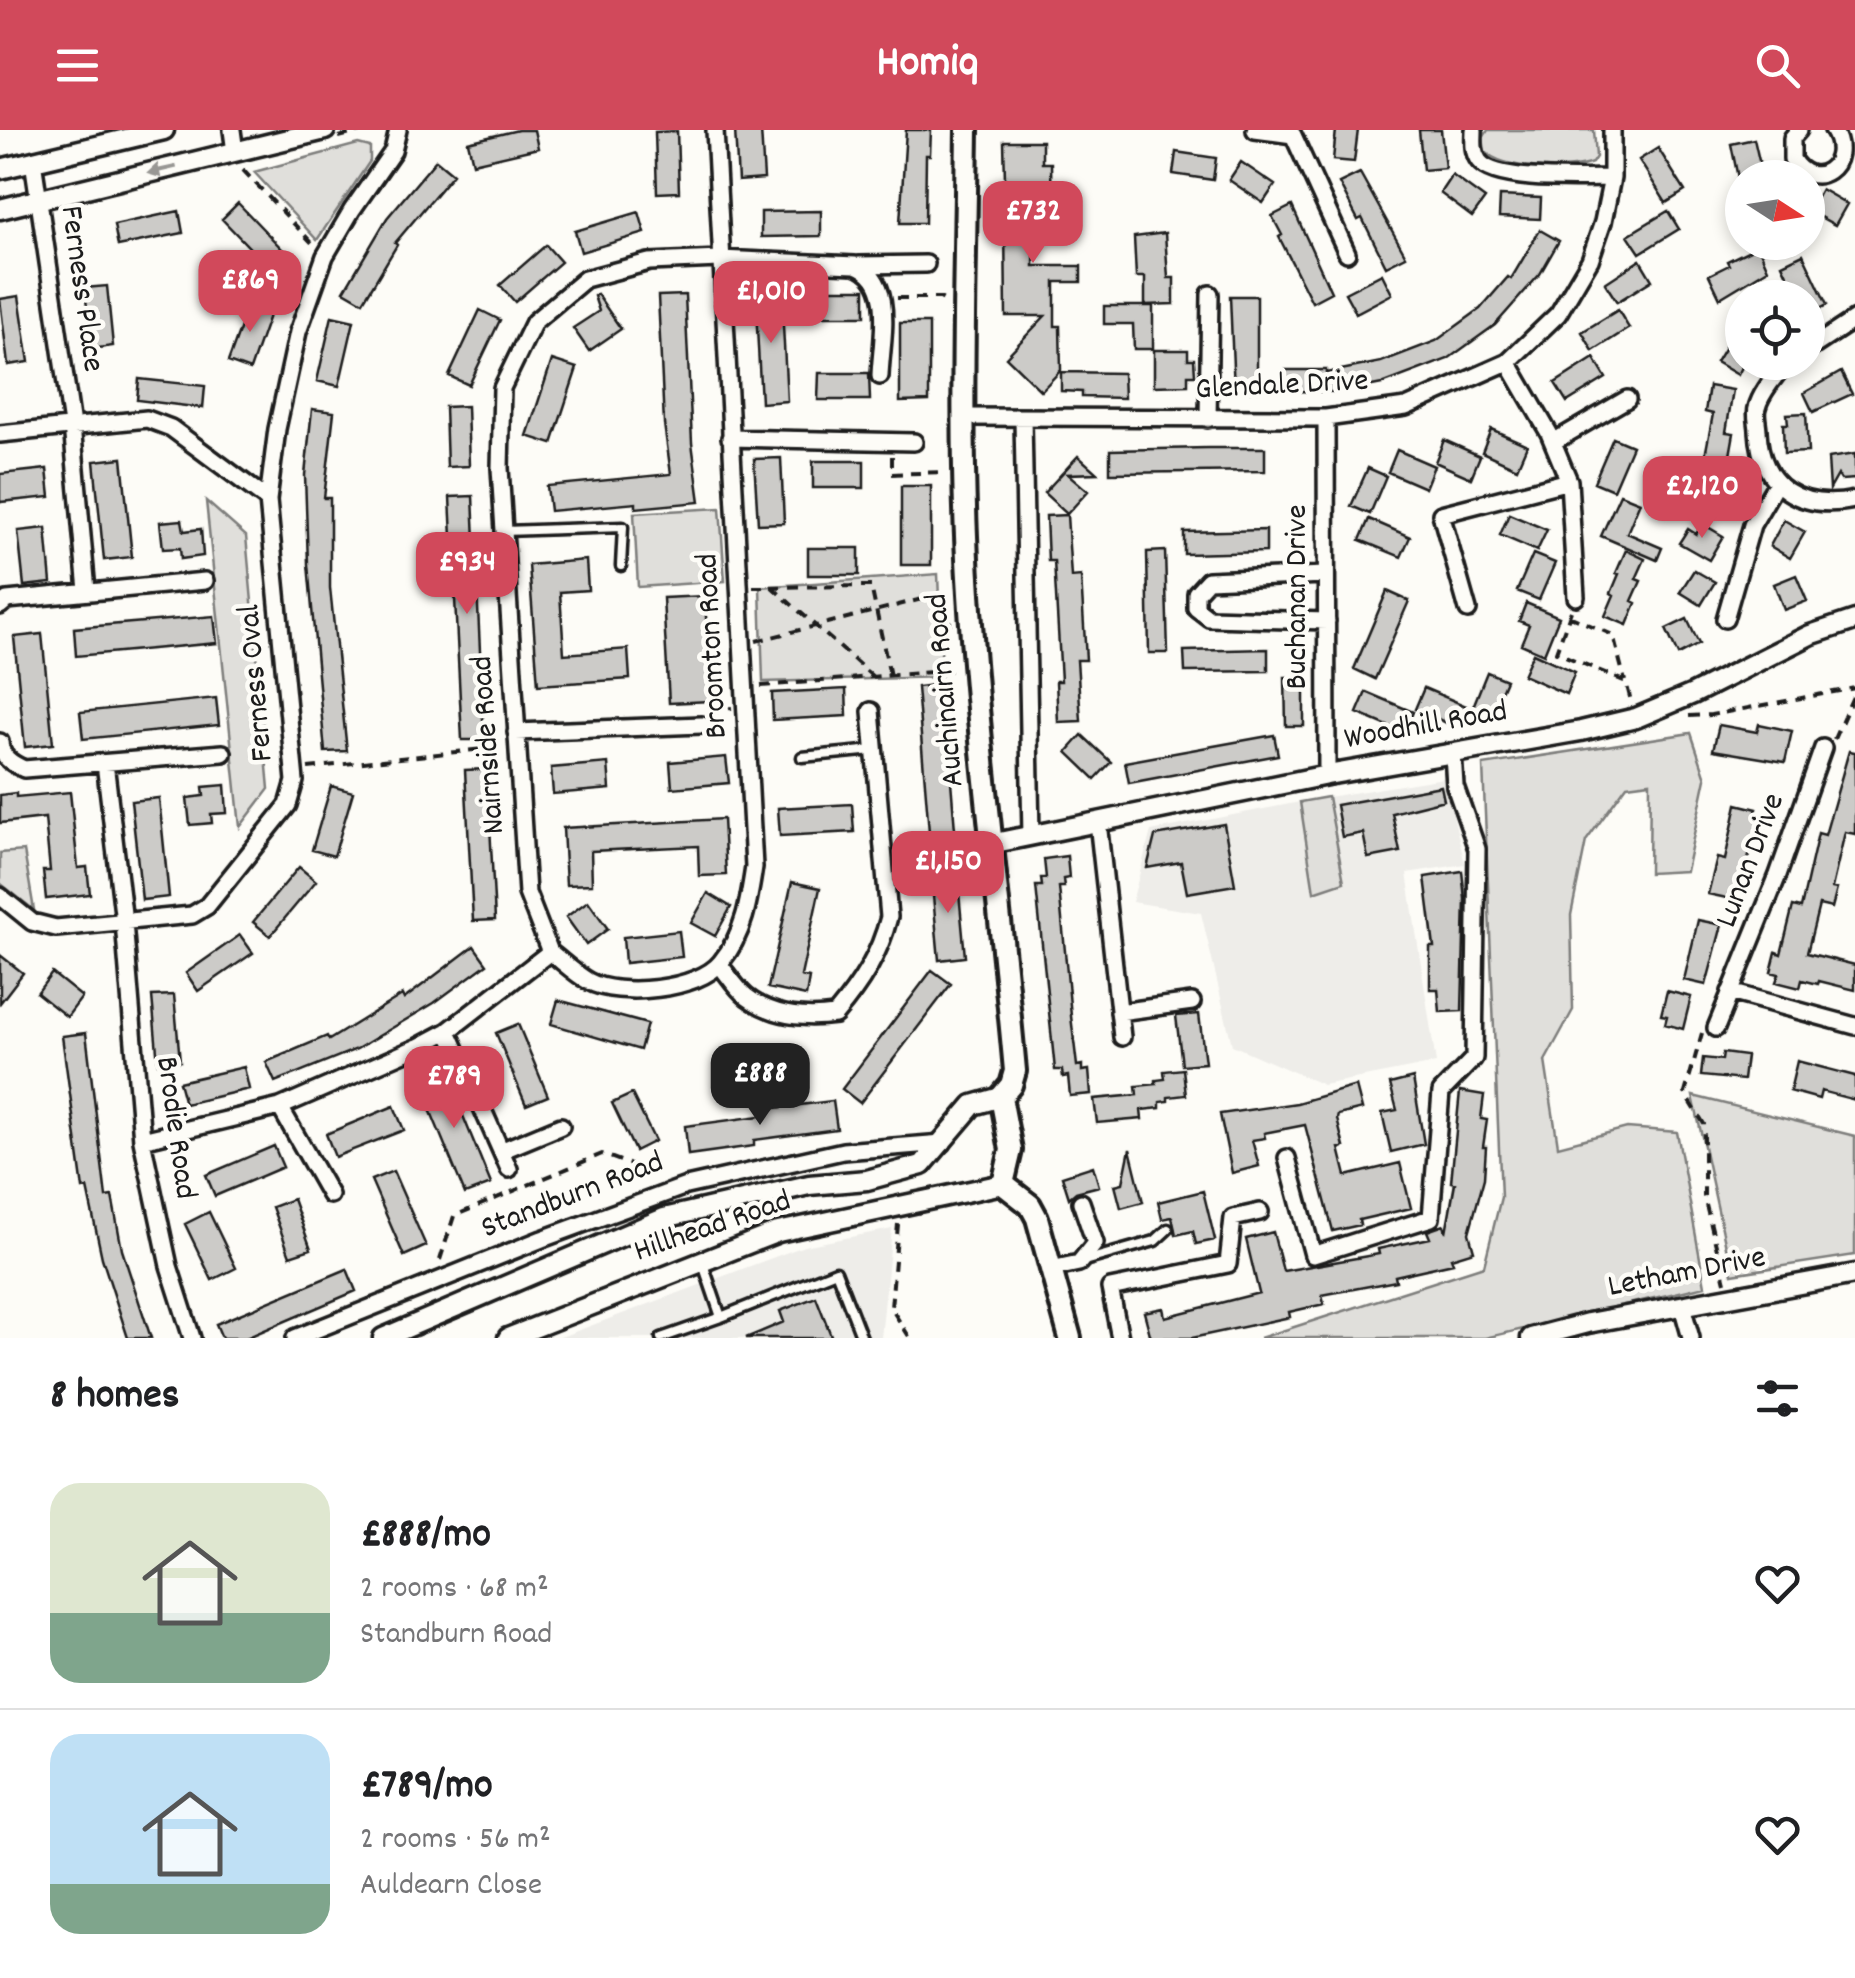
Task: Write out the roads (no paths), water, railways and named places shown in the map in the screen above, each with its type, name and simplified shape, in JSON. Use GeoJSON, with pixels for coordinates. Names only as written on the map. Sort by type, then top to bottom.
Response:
{"type":"FeatureCollection","features":[{"type":"Feature","properties":{"kind":"main road","name":"Auchinairn Road"},"geometry":{"type":"LineString","coordinates":[[967,130],[964,416],[971,622],[1015,1071],[1011,1086],[1001,1097],[1010,1150],[1003,1184]]}},
{"type":"Feature","properties":{"kind":"main road"},"geometry":{"type":"LineString","coordinates":[[1003,1184],[1030,1205],[1037,1218],[1070,1338]]}},
{"type":"Feature","properties":{"kind":"street"},"geometry":{"type":"LineString","coordinates":[[0,169],[164,130]]}},
{"type":"Feature","properties":{"kind":"street"},"geometry":{"type":"LineString","coordinates":[[232,130],[235,152]]}},
{"type":"Feature","properties":{"kind":"street"},"geometry":{"type":"LineString","coordinates":[[0,209],[325,130]]}},
{"type":"Feature","properties":{"kind":"street","name":"Ferness Oval"},"geometry":{"type":"LineString","coordinates":[[0,896],[32,922],[56,928],[192,915],[206,906],[288,805],[295,782],[268,500],[276,429],[298,332],[325,256],[394,151],[398,130]]}},
{"type":"Feature","properties":{"kind":"street","name":"Broomton Road"},"geometry":{"type":"LineString","coordinates":[[715,130],[754,867],[747,916],[720,965]]}},
{"type":"Feature","properties":{"kind":"street"},"geometry":{"type":"LineString","coordinates":[[1255,130],[1295,132],[1347,253]]}},
{"type":"Feature","properties":{"kind":"street"},"geometry":{"type":"LineString","coordinates":[[1474,130],[1473,149],[1490,171],[1543,178],[1612,178]]}},
{"type":"Feature","properties":{"kind":"street","name":"Glendale Drive"},"geometry":{"type":"LineString","coordinates":[[964,416],[1326,418],[1406,407],[1508,362],[1558,314],[1590,260],[1612,178],[1612,130]]}},
{"type":"Feature","properties":{"kind":"street"},"geometry":{"type":"LineString","coordinates":[[1799,130],[1790,148],[1796,166],[1816,176],[1838,163],[1842,149],[1833,130]]}},
{"type":"Feature","properties":{"kind":"street","name":"Ferness Place"},"geometry":{"type":"LineString","coordinates":[[33,161],[72,425],[87,591]]}},
{"type":"Feature","properties":{"kind":"street"},"geometry":{"type":"LineString","coordinates":[[1838,163],[1855,172]]}},
{"type":"Feature","properties":{"kind":"street","name":"Nairnside Road"},"geometry":{"type":"LineString","coordinates":[[550,952],[526,894],[500,468],[502,388],[534,322],[585,279],[649,262],[720,259],[926,264]]}},
{"type":"Feature","properties":{"kind":"street"},"geometry":{"type":"LineString","coordinates":[[855,265],[868,269],[878,280],[882,297],[880,376]]}},
{"type":"Feature","properties":{"kind":"street"},"geometry":{"type":"LineString","coordinates":[[1208,419],[1210,294]]}},
{"type":"Feature","properties":{"kind":"street"},"geometry":{"type":"LineString","coordinates":[[1825,339],[1855,319]]}},
{"type":"Feature","properties":{"kind":"street"},"geometry":{"type":"LineString","coordinates":[[1508,362],[1554,442],[1569,481],[1576,597]]}},
{"type":"Feature","properties":{"kind":"street"},"geometry":{"type":"LineString","coordinates":[[1774,380],[1756,408],[1760,456],[1776,484],[1803,498],[1830,505],[1855,500]]}},
{"type":"Feature","properties":{"kind":"street"},"geometry":{"type":"LineString","coordinates":[[1554,442],[1627,399]]}},
{"type":"Feature","properties":{"kind":"street","name":"Buchanan Drive"},"geometry":{"type":"LineString","coordinates":[[1326,418],[1327,775]]}},
{"type":"Feature","properties":{"kind":"street"},"geometry":{"type":"LineString","coordinates":[[0,434],[147,419],[171,428],[268,500]]}},
{"type":"Feature","properties":{"kind":"street"},"geometry":{"type":"LineString","coordinates":[[1023,419],[1031,836]]}},
{"type":"Feature","properties":{"kind":"street"},"geometry":{"type":"LineString","coordinates":[[730,438],[914,442]]}},
{"type":"Feature","properties":{"kind":"street"},"geometry":{"type":"LineString","coordinates":[[1468,610],[1441,514],[1569,481]]}},
{"type":"Feature","properties":{"kind":"street"},"geometry":{"type":"LineString","coordinates":[[1725,619],[1752,525],[1776,484]]}},
{"type":"Feature","properties":{"kind":"street"},"geometry":{"type":"LineString","coordinates":[[1325,575],[1208,580],[1196,593],[1196,608],[1209,618],[1327,621]]}},
{"type":"Feature","properties":{"kind":"street"},"geometry":{"type":"LineString","coordinates":[[0,606],[7,600],[204,581]]}},
{"type":"Feature","properties":{"kind":"street","name":"Woodhill Road"},"geometry":{"type":"LineString","coordinates":[[990,844],[1327,775],[1636,718],[1810,635],[1855,620]]}},
{"type":"Feature","properties":{"kind":"street"},"geometry":{"type":"LineString","coordinates":[[142,1140],[280,1108],[418,1048],[448,1030],[550,952],[590,982],[624,990],[679,986],[720,965],[746,996],[782,1013],[835,1015],[858,988],[880,949],[889,917],[871,711]]}},
{"type":"Feature","properties":{"kind":"street"},"geometry":{"type":"LineString","coordinates":[[517,739],[702,724]]}},
{"type":"Feature","properties":{"kind":"street"},"geometry":{"type":"LineString","coordinates":[[0,742],[0,750],[10,762],[24,770],[223,754]]}},
{"type":"Feature","properties":{"kind":"street","name":"Lunan Drive"},"geometry":{"type":"LineString","coordinates":[[1716,1028],[1778,875],[1823,748]]}},
{"type":"Feature","properties":{"kind":"street"},"geometry":{"type":"LineString","coordinates":[[1288,1158],[1313,1255],[1431,1218],[1441,1092],[1474,1058],[1477,849],[1454,786],[1454,753]]}},
{"type":"Feature","properties":{"kind":"street","name":"Brodie Road"},"geometry":{"type":"LineString","coordinates":[[106,763],[142,1140],[169,1266],[192,1338]]}},
{"type":"Feature","properties":{"kind":"street"},"geometry":{"type":"LineString","coordinates":[[1098,822],[1122,1037]]}},
{"type":"Feature","properties":{"kind":"street"},"geometry":{"type":"LineString","coordinates":[[1730,992],[1855,1026]]}},
{"type":"Feature","properties":{"kind":"street"},"geometry":{"type":"LineString","coordinates":[[1119,1012],[1192,1002]]}},
{"type":"Feature","properties":{"kind":"street"},"geometry":{"type":"LineString","coordinates":[[448,1030],[509,1168]]}},
{"type":"Feature","properties":{"kind":"street","name":"Standburn Road"},"geometry":{"type":"LineString","coordinates":[[382,1338],[664,1218],[810,1186],[867,1180],[922,1165],[973,1105],[1001,1097]]}},
{"type":"Feature","properties":{"kind":"street"},"geometry":{"type":"LineString","coordinates":[[280,1108],[330,1194]]}},
{"type":"Feature","properties":{"kind":"street"},"geometry":{"type":"LineString","coordinates":[[502,1150],[561,1126]]}},
{"type":"Feature","properties":{"kind":"street","name":"Standburn Road"},"geometry":{"type":"LineString","coordinates":[[295,1338],[686,1186],[843,1151],[943,1143]]}},
{"type":"Feature","properties":{"kind":"street","name":"Hillhead Road"},"geometry":{"type":"LineString","coordinates":[[508,1338],[778,1232],[1003,1184]]}},
{"type":"Feature","properties":{"kind":"street"},"geometry":{"type":"LineString","coordinates":[[1051,1269],[1079,1262],[1096,1242],[1081,1202]]}},
{"type":"Feature","properties":{"kind":"street"},"geometry":{"type":"LineString","coordinates":[[1120,1338],[1110,1288],[1228,1264],[1233,1218],[1260,1212]]}},
{"type":"Feature","properties":{"kind":"street","name":"Letham Drive"},"geometry":{"type":"LineString","coordinates":[[1531,1338],[1855,1274]]}},
{"type":"Feature","properties":{"kind":"street"},"geometry":{"type":"LineString","coordinates":[[1682,1306],[1691,1338]]}},
{"type":"Feature","properties":{"kind":"lane"},"geometry":{"type":"LineString","coordinates":[[504,531],[623,527],[621,566]]}},
{"type":"Feature","properties":{"kind":"lane"},"geometry":{"type":"LineString","coordinates":[[802,757],[874,750]]}},
{"type":"Feature","properties":{"kind":"lane"},"geometry":{"type":"LineString","coordinates":[[1079,1262],[1156,1241],[1168,1229]]}},
{"type":"Feature","properties":{"kind":"lane"},"geometry":{"type":"LineString","coordinates":[[702,1260],[721,1317]]}},
{"type":"Feature","properties":{"kind":"lane"},"geometry":{"type":"LineString","coordinates":[[661,1338],[836,1270],[862,1338]]}}]}
